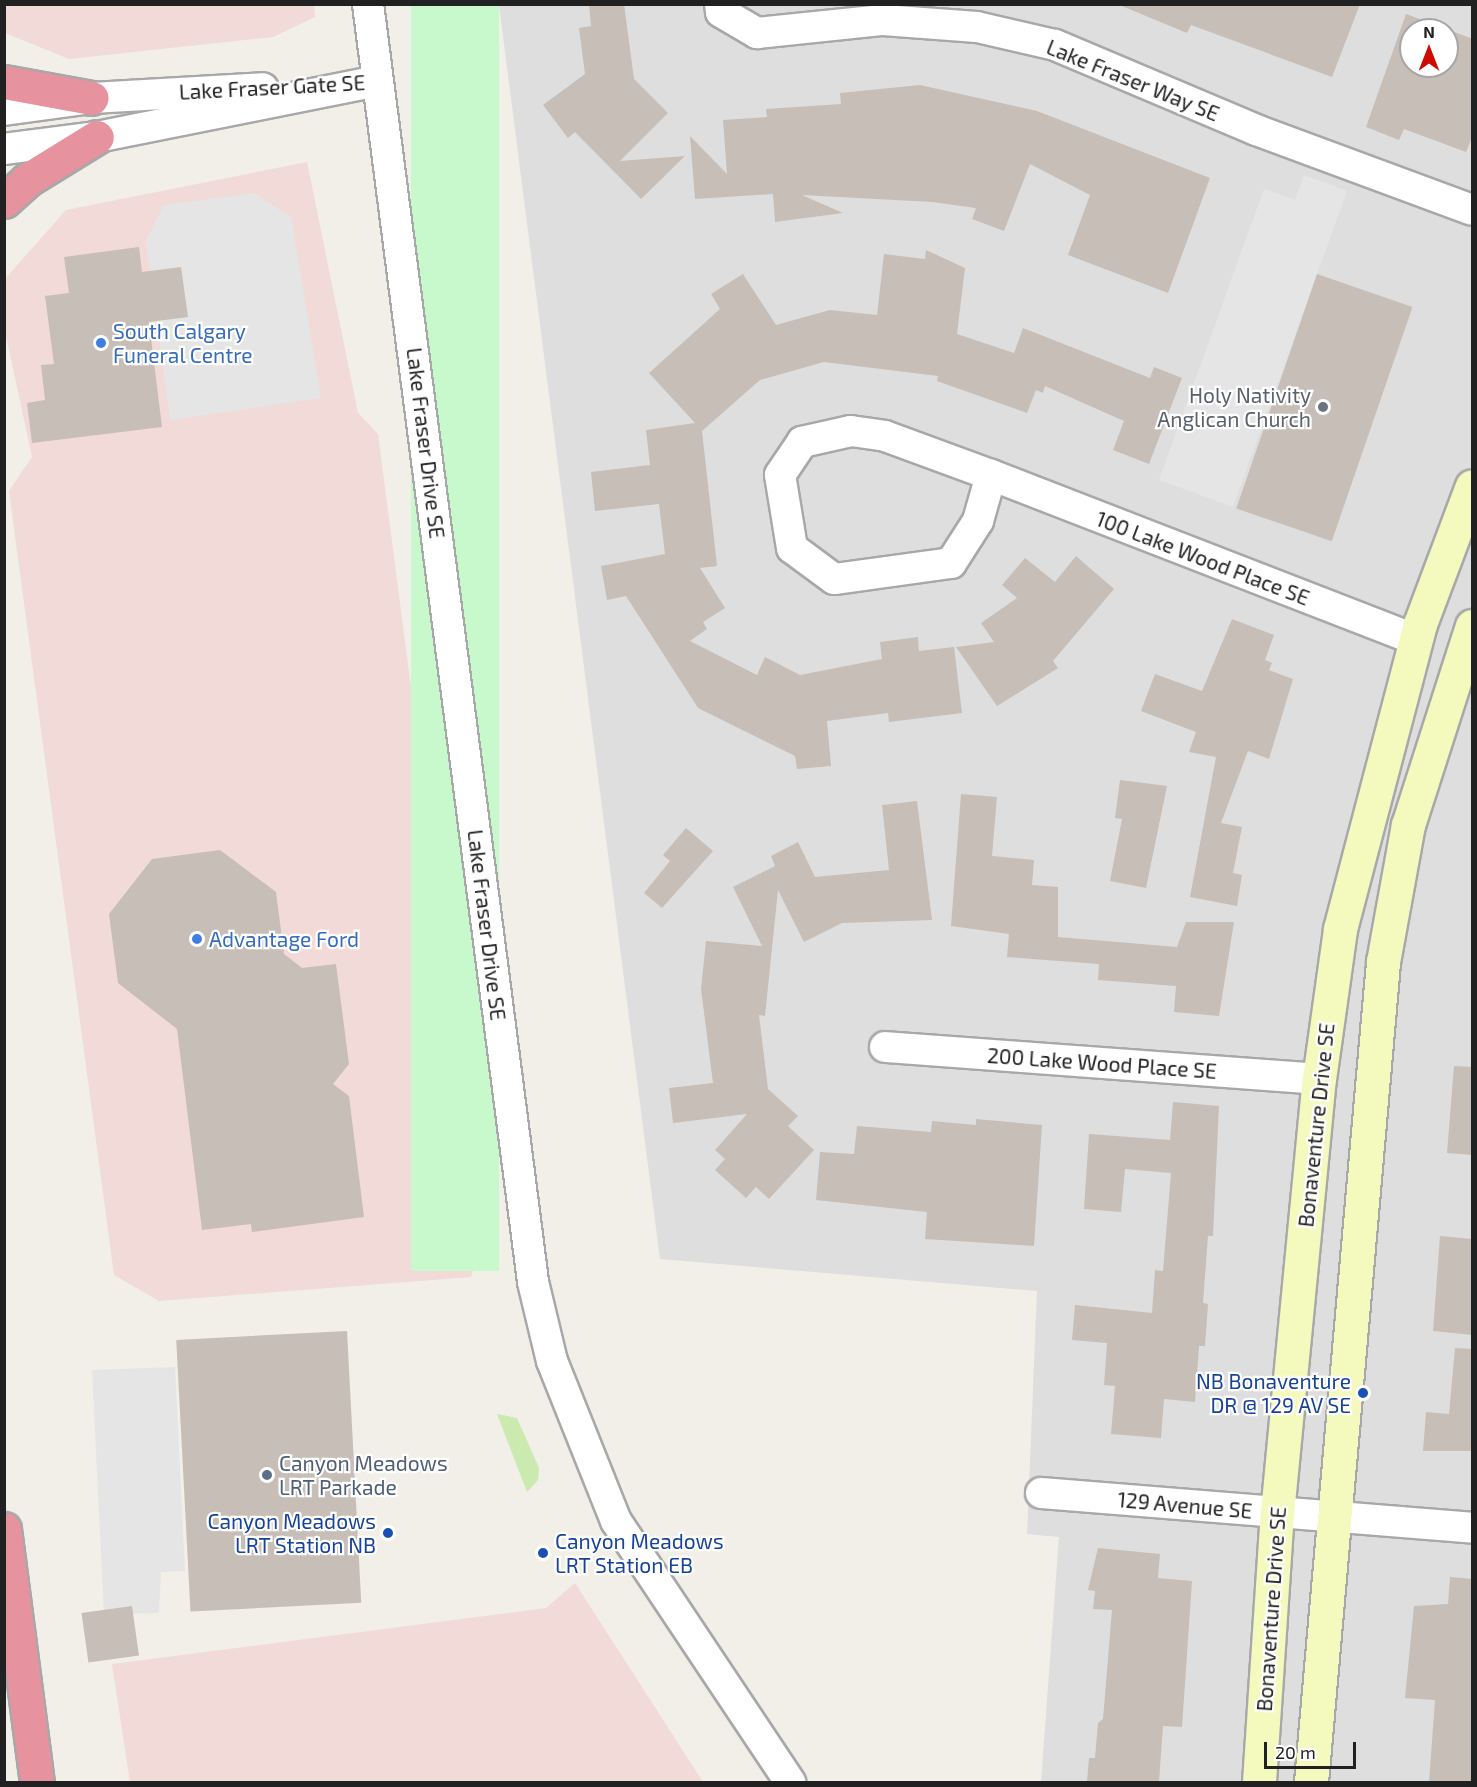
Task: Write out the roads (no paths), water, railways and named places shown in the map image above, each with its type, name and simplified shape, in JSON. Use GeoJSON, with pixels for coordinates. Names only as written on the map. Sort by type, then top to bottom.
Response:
{"type":"FeatureCollection","features":[{"type":"Feature","properties":{"kind":"highway"},"geometry":{"type":"LineString","coordinates":[[4,82],[92,98]]}},
{"type":"Feature","properties":{"kind":"highway"},"geometry":{"type":"LineString","coordinates":[[4,201],[27,180],[97,137]]}},
{"type":"Feature","properties":{"kind":"highway"},"geometry":{"type":"LineString","coordinates":[[4,1529],[37,1782]]}},
{"type":"Feature","properties":{"kind":"street","name":"Lake Fraser Drive SE"},"geometry":{"type":"LineString","coordinates":[[368,4],[541,1316],[552,1362],[616,1521],[790,1782]]}},
{"type":"Feature","properties":{"kind":"street","name":"Lake Fraser Way SE"},"geometry":{"type":"LineString","coordinates":[[720,4],[721,12],[757,33],[883,20],[977,27],[1055,45],[1256,130],[1473,210]]}},
{"type":"Feature","properties":{"kind":"street","name":"Lake Fraser Gate SE"},"geometry":{"type":"LineString","coordinates":[[4,110],[92,98],[377,81]]}},
{"type":"Feature","properties":{"kind":"street","name":"Lake Fraser Gate SE"},"geometry":{"type":"LineString","coordinates":[[4,149],[97,137],[377,81]]}},
{"type":"Feature","properties":{"kind":"street","name":"100 Lake Wood Place SE"},"geometry":{"type":"LineString","coordinates":[[991,476],[978,521],[951,563],[834,579],[792,548],[780,476],[802,442],[851,431],[885,436],[991,476],[1416,640]]}},
{"type":"Feature","properties":{"kind":"street","name":"Bonaventure Drive SE"},"geometry":{"type":"LineString","coordinates":[[1259,1782],[1277,1513],[1319,1079],[1340,929],[1416,640],[1473,486]]}},
{"type":"Feature","properties":{"kind":"street"},"geometry":{"type":"LineString","coordinates":[[1311,1782],[1383,962],[1408,825],[1473,626]]}},
{"type":"Feature","properties":{"kind":"street","name":"200 Lake Wood Place SE"},"geometry":{"type":"LineString","coordinates":[[885,1047],[1319,1079]]}},
{"type":"Feature","properties":{"kind":"street","name":"129 Avenue SE"},"geometry":{"type":"LineString","coordinates":[[1041,1493],[1473,1528]]}},
{"type":"Feature","properties":{"kind":"place","name":"South Calgary Funeral Centre"},"geometry":{"type":"Point","coordinates":[101,343]}},
{"type":"Feature","properties":{"kind":"place","name":"Holy Nativity Anglican Church"},"geometry":{"type":"Point","coordinates":[1323,407]}},
{"type":"Feature","properties":{"kind":"place","name":"Advantage Ford"},"geometry":{"type":"Point","coordinates":[197,939]}},
{"type":"Feature","properties":{"kind":"place","name":"NB Bonaventure DR @ 129 AV SE"},"geometry":{"type":"Point","coordinates":[1363,1393]}},
{"type":"Feature","properties":{"kind":"place","name":"Canyon Meadows LRT Parkade"},"geometry":{"type":"Point","coordinates":[267,1475]}},
{"type":"Feature","properties":{"kind":"place","name":"Canyon Meadows LRT Station NB"},"geometry":{"type":"Point","coordinates":[388,1533]}},
{"type":"Feature","properties":{"kind":"place","name":"Canyon Meadows LRT Station EB"},"geometry":{"type":"Point","coordinates":[543,1553]}}]}
